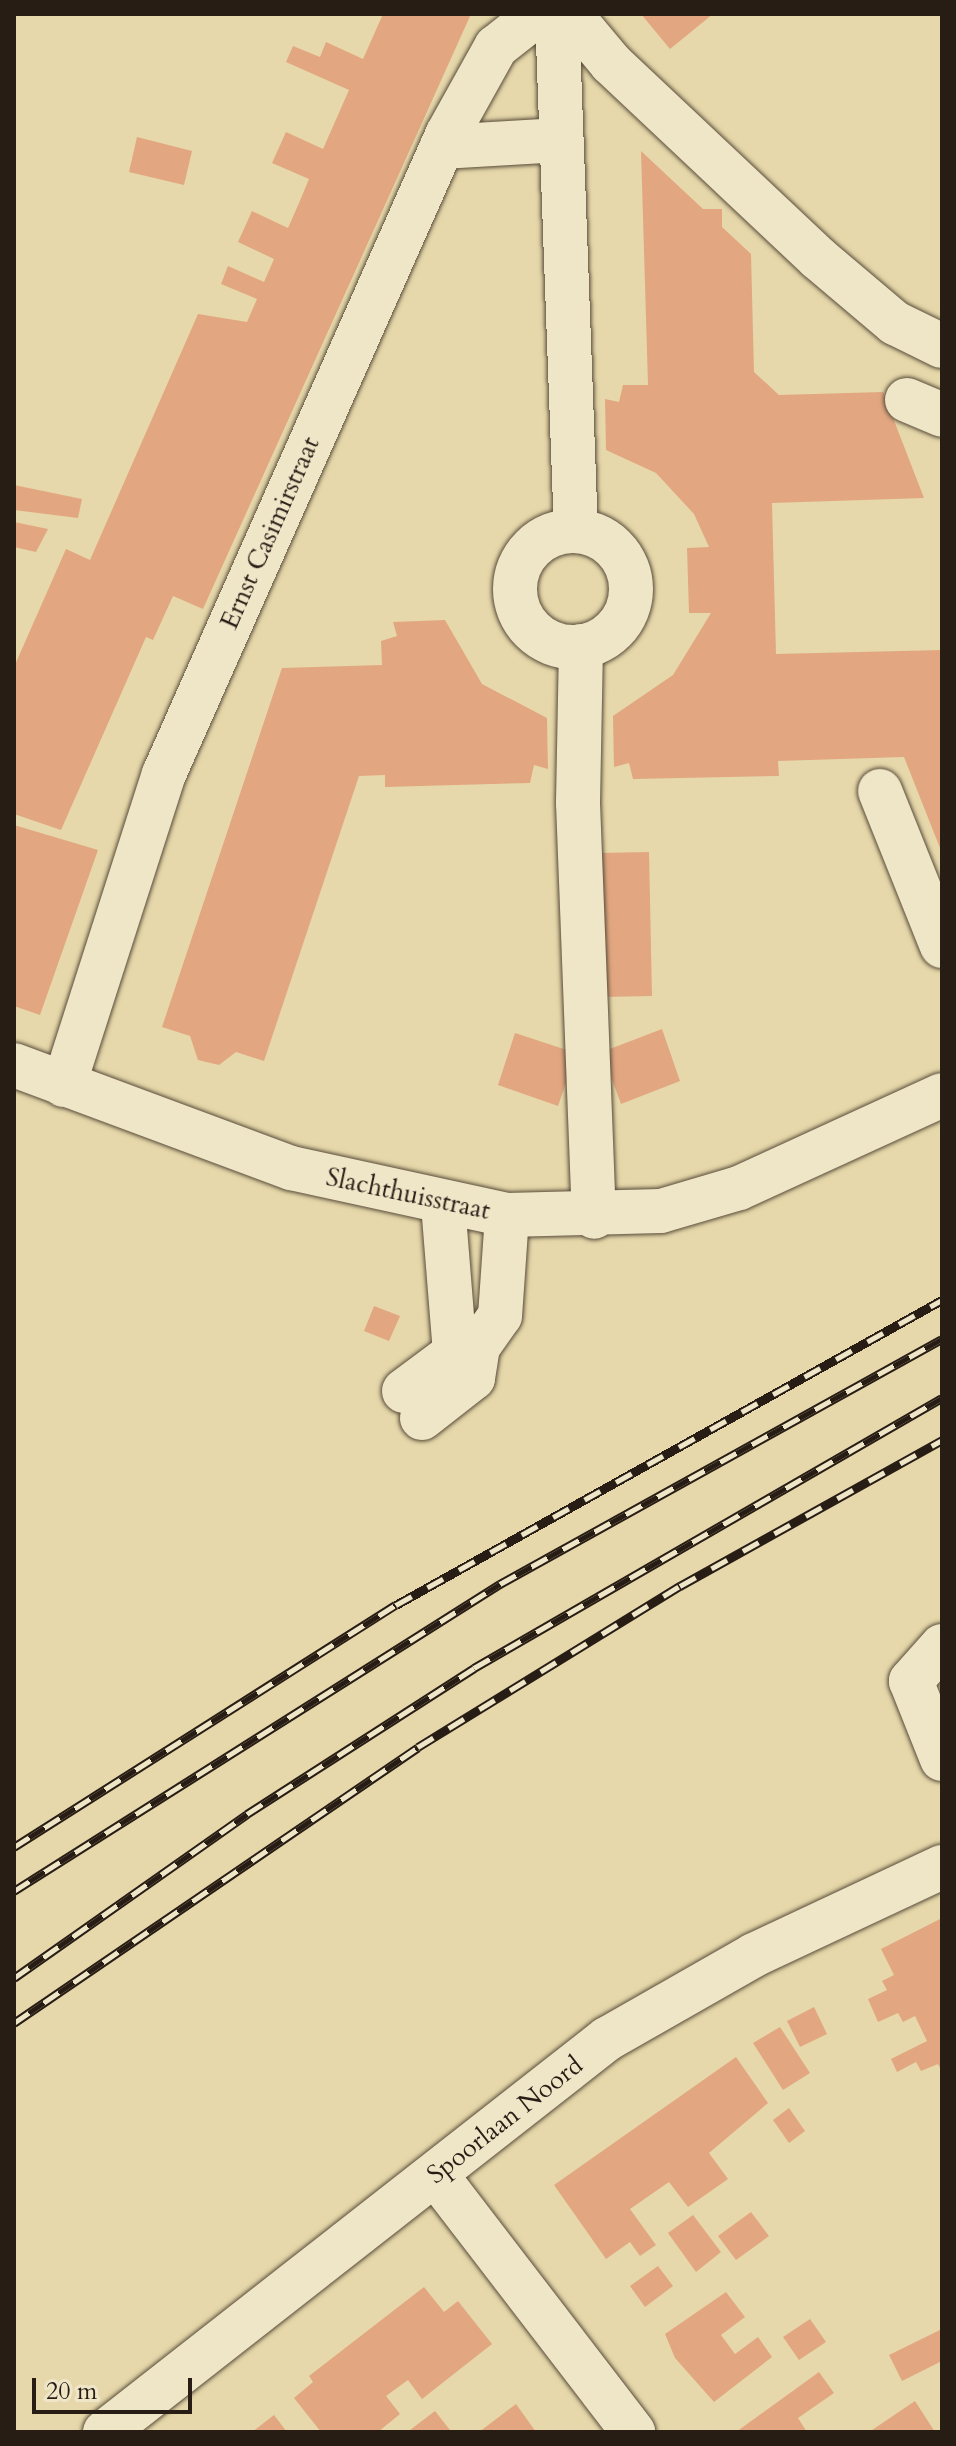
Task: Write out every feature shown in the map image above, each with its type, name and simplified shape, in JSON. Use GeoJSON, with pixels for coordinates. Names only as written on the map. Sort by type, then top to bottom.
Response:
{"type":"FeatureCollection","features":[{"type":"Feature","properties":{"kind":"street","name":"Ernst Casimirstraat"},"geometry":{"type":"LineString","coordinates":[[64,1085],[164,774],[442,147],[496,47],[538,14]]}},
{"type":"Feature","properties":{"kind":"street"},"geometry":{"type":"LineString","coordinates":[[557,14],[576,531]]}},
{"type":"Feature","properties":{"kind":"street"},"geometry":{"type":"LineString","coordinates":[[570,14],[611,63],[818,258],[895,323],[942,346]]}},
{"type":"Feature","properties":{"kind":"street"},"geometry":{"type":"LineString","coordinates":[[442,147],[560,140]]}},
{"type":"Feature","properties":{"kind":"street"},"geometry":{"type":"LineString","coordinates":[[576,531],[612,545],[630,579],[624,616],[613,631],[581,646],[540,637],[522,615],[514,589],[518,569],[540,540],[576,531]]}},
{"type":"Feature","properties":{"kind":"street"},"geometry":{"type":"LineString","coordinates":[[581,646],[578,803],[594,1217]]}},
{"type":"Feature","properties":{"kind":"street"},"geometry":{"type":"LineString","coordinates":[[880,791],[942,946]]}},
{"type":"Feature","properties":{"kind":"street","name":"Slachthuisstraat"},"geometry":{"type":"LineString","coordinates":[[14,1065],[291,1168],[443,1205],[507,1215],[594,1217],[661,1211],[739,1188],[942,1095]]}},
{"type":"Feature","properties":{"kind":"street"},"geometry":{"type":"LineString","coordinates":[[443,1205],[455,1353],[413,1404],[473,1378],[478,1347],[500,1316],[507,1215]]}},
{"type":"Feature","properties":{"kind":"street"},"geometry":{"type":"LineString","coordinates":[[942,1646],[911,1681],[942,1759]]}},
{"type":"Feature","properties":{"kind":"street","name":"Spoorlaan Noord"},"geometry":{"type":"LineString","coordinates":[[105,2432],[607,2039],[754,1955],[942,1867]]}},
{"type":"Feature","properties":{"kind":"street"},"geometry":{"type":"LineString","coordinates":[[436,2175],[633,2432]]}},
{"type":"Feature","properties":{"kind":"building"},"geometry":{"type":"Polygon","coordinates":[[[383,14],[471,14],[203,609],[173,596],[153,640],[146,637],[61,830],[14,814],[14,667],[66,549],[90,560],[198,314],[247,322],[257,299],[221,284],[228,266],[264,282],[274,259],[238,242],[252,211],[288,228],[309,179],[272,163],[286,132],[323,149],[349,90],[286,62],[293,46],[320,57],[326,42],[363,59],[383,14]]]}},
{"type":"Feature","properties":{"kind":"building"},"geometry":{"type":"Polygon","coordinates":[[[641,14],[713,14],[670,49],[641,14]]]}},
{"type":"Feature","properties":{"kind":"building"},"geometry":{"type":"Polygon","coordinates":[[[137,137],[192,151],[184,185],[129,172],[137,137]]]}},
{"type":"Feature","properties":{"kind":"building"},"geometry":{"type":"Polygon","coordinates":[[[641,151],[703,209],[722,209],[722,227],[751,254],[754,372],[779,395],[883,392],[924,498],[772,503],[776,654],[942,650],[942,853],[904,757],[778,761],[779,776],[633,779],[629,763],[614,767],[613,716],[673,675],[711,613],[689,613],[687,548],[709,547],[694,514],[656,473],[606,450],[605,399],[619,402],[623,385],[648,385],[641,151]]]}},
{"type":"Feature","properties":{"kind":"building"},"geometry":{"type":"Polygon","coordinates":[[[14,485],[82,499],[78,518],[14,510],[14,485]]]}},
{"type":"Feature","properties":{"kind":"building"},"geometry":{"type":"Polygon","coordinates":[[[14,522],[48,529],[36,552],[14,547],[14,522]]]}},
{"type":"Feature","properties":{"kind":"building"},"geometry":{"type":"Polygon","coordinates":[[[445,620],[482,684],[547,718],[548,769],[534,765],[530,783],[385,787],[385,775],[359,776],[264,1061],[236,1052],[219,1065],[198,1060],[190,1036],[162,1027],[282,668],[382,665],[381,641],[397,636],[393,622],[445,620]]]}},
{"type":"Feature","properties":{"kind":"building"},"geometry":{"type":"Polygon","coordinates":[[[14,825],[98,850],[40,1015],[14,1006],[14,825]]]}},
{"type":"Feature","properties":{"kind":"building"},"geometry":{"type":"Polygon","coordinates":[[[649,852],[652,996],[603,997],[599,853],[649,852]]]}},
{"type":"Feature","properties":{"kind":"building"},"geometry":{"type":"Polygon","coordinates":[[[662,1029],[680,1081],[621,1104],[602,1052],[662,1029]]]}},
{"type":"Feature","properties":{"kind":"building"},"geometry":{"type":"Polygon","coordinates":[[[515,1033],[576,1053],[558,1106],[498,1085],[515,1033]]]}},
{"type":"Feature","properties":{"kind":"building"},"geometry":{"type":"Polygon","coordinates":[[[374,1306],[400,1316],[389,1341],[364,1331],[374,1306]]]}},
{"type":"Feature","properties":{"kind":"building"},"geometry":{"type":"Polygon","coordinates":[[[942,1918],[942,2072],[938,2064],[921,2071],[916,2062],[897,2072],[891,2059],[927,2041],[915,2016],[903,2022],[898,2013],[878,2022],[868,1999],[887,1990],[882,1981],[894,1975],[881,1949],[942,1918]]]}},
{"type":"Feature","properties":{"kind":"building"},"geometry":{"type":"Polygon","coordinates":[[[814,2007],[827,2034],[800,2047],[787,2021],[814,2007]]]}},
{"type":"Feature","properties":{"kind":"building"},"geometry":{"type":"Polygon","coordinates":[[[780,2027],[810,2073],[783,2090],[753,2043],[780,2027]]]}},
{"type":"Feature","properties":{"kind":"building"},"geometry":{"type":"Polygon","coordinates":[[[736,2057],[768,2103],[709,2153],[728,2179],[688,2207],[669,2182],[630,2209],[656,2245],[640,2256],[630,2242],[606,2259],[554,2185],[736,2057]]]}},
{"type":"Feature","properties":{"kind":"building"},"geometry":{"type":"Polygon","coordinates":[[[789,2108],[805,2131],[789,2143],[773,2120],[789,2108]]]}},
{"type":"Feature","properties":{"kind":"building"},"geometry":{"type":"Polygon","coordinates":[[[751,2212],[769,2236],[736,2260],[718,2236],[751,2212]]]}},
{"type":"Feature","properties":{"kind":"building"},"geometry":{"type":"Polygon","coordinates":[[[693,2215],[721,2252],[696,2272],[668,2233],[693,2215]]]}},
{"type":"Feature","properties":{"kind":"building"},"geometry":{"type":"Polygon","coordinates":[[[658,2266],[673,2286],[645,2307],[630,2286],[658,2266]]]}},
{"type":"Feature","properties":{"kind":"building"},"geometry":{"type":"Polygon","coordinates":[[[424,2287],[444,2312],[458,2301],[492,2344],[422,2399],[408,2380],[386,2396],[400,2414],[378,2432],[321,2432],[294,2398],[313,2382],[309,2376],[424,2287]]]}},
{"type":"Feature","properties":{"kind":"building"},"geometry":{"type":"Polygon","coordinates":[[[726,2292],[745,2317],[721,2335],[735,2354],[758,2337],[772,2357],[714,2402],[675,2358],[665,2334],[726,2292]]]}},
{"type":"Feature","properties":{"kind":"building"},"geometry":{"type":"Polygon","coordinates":[[[810,2319],[826,2342],[799,2360],[783,2337],[810,2319]]]}},
{"type":"Feature","properties":{"kind":"building"},"geometry":{"type":"Polygon","coordinates":[[[942,2329],[942,2361],[902,2381],[889,2355],[942,2329]]]}},
{"type":"Feature","properties":{"kind":"building"},"geometry":{"type":"Polygon","coordinates":[[[819,2372],[834,2393],[798,2418],[807,2432],[736,2432],[819,2372]]]}},
{"type":"Feature","properties":{"kind":"building"},"geometry":{"type":"Polygon","coordinates":[[[915,2401],[935,2432],[869,2432],[878,2426],[915,2401]]]}},
{"type":"Feature","properties":{"kind":"building"},"geometry":{"type":"Polygon","coordinates":[[[516,2404],[536,2432],[479,2432],[516,2404]]]}},
{"type":"Feature","properties":{"kind":"building"},"geometry":{"type":"Polygon","coordinates":[[[435,2411],[450,2430],[410,2430],[435,2411]]]}},
{"type":"Feature","properties":{"kind":"building"},"geometry":{"type":"Polygon","coordinates":[[[274,2415],[287,2432],[252,2432],[274,2415]]]}},
{"type":"Feature","properties":{"kind":"railway"},"geometry":{"type":"LineString","coordinates":[[14,1847],[396,1605],[942,1300]]}},
{"type":"Feature","properties":{"kind":"railway"},"geometry":{"type":"LineString","coordinates":[[14,1891],[500,1584],[942,1339]]}},
{"type":"Feature","properties":{"kind":"railway"},"geometry":{"type":"LineString","coordinates":[[14,1978],[247,1814],[474,1668],[942,1398]]}},
{"type":"Feature","properties":{"kind":"railway"},"geometry":{"type":"LineString","coordinates":[[14,2023],[418,1747],[680,1586],[942,1440]]}}]}
